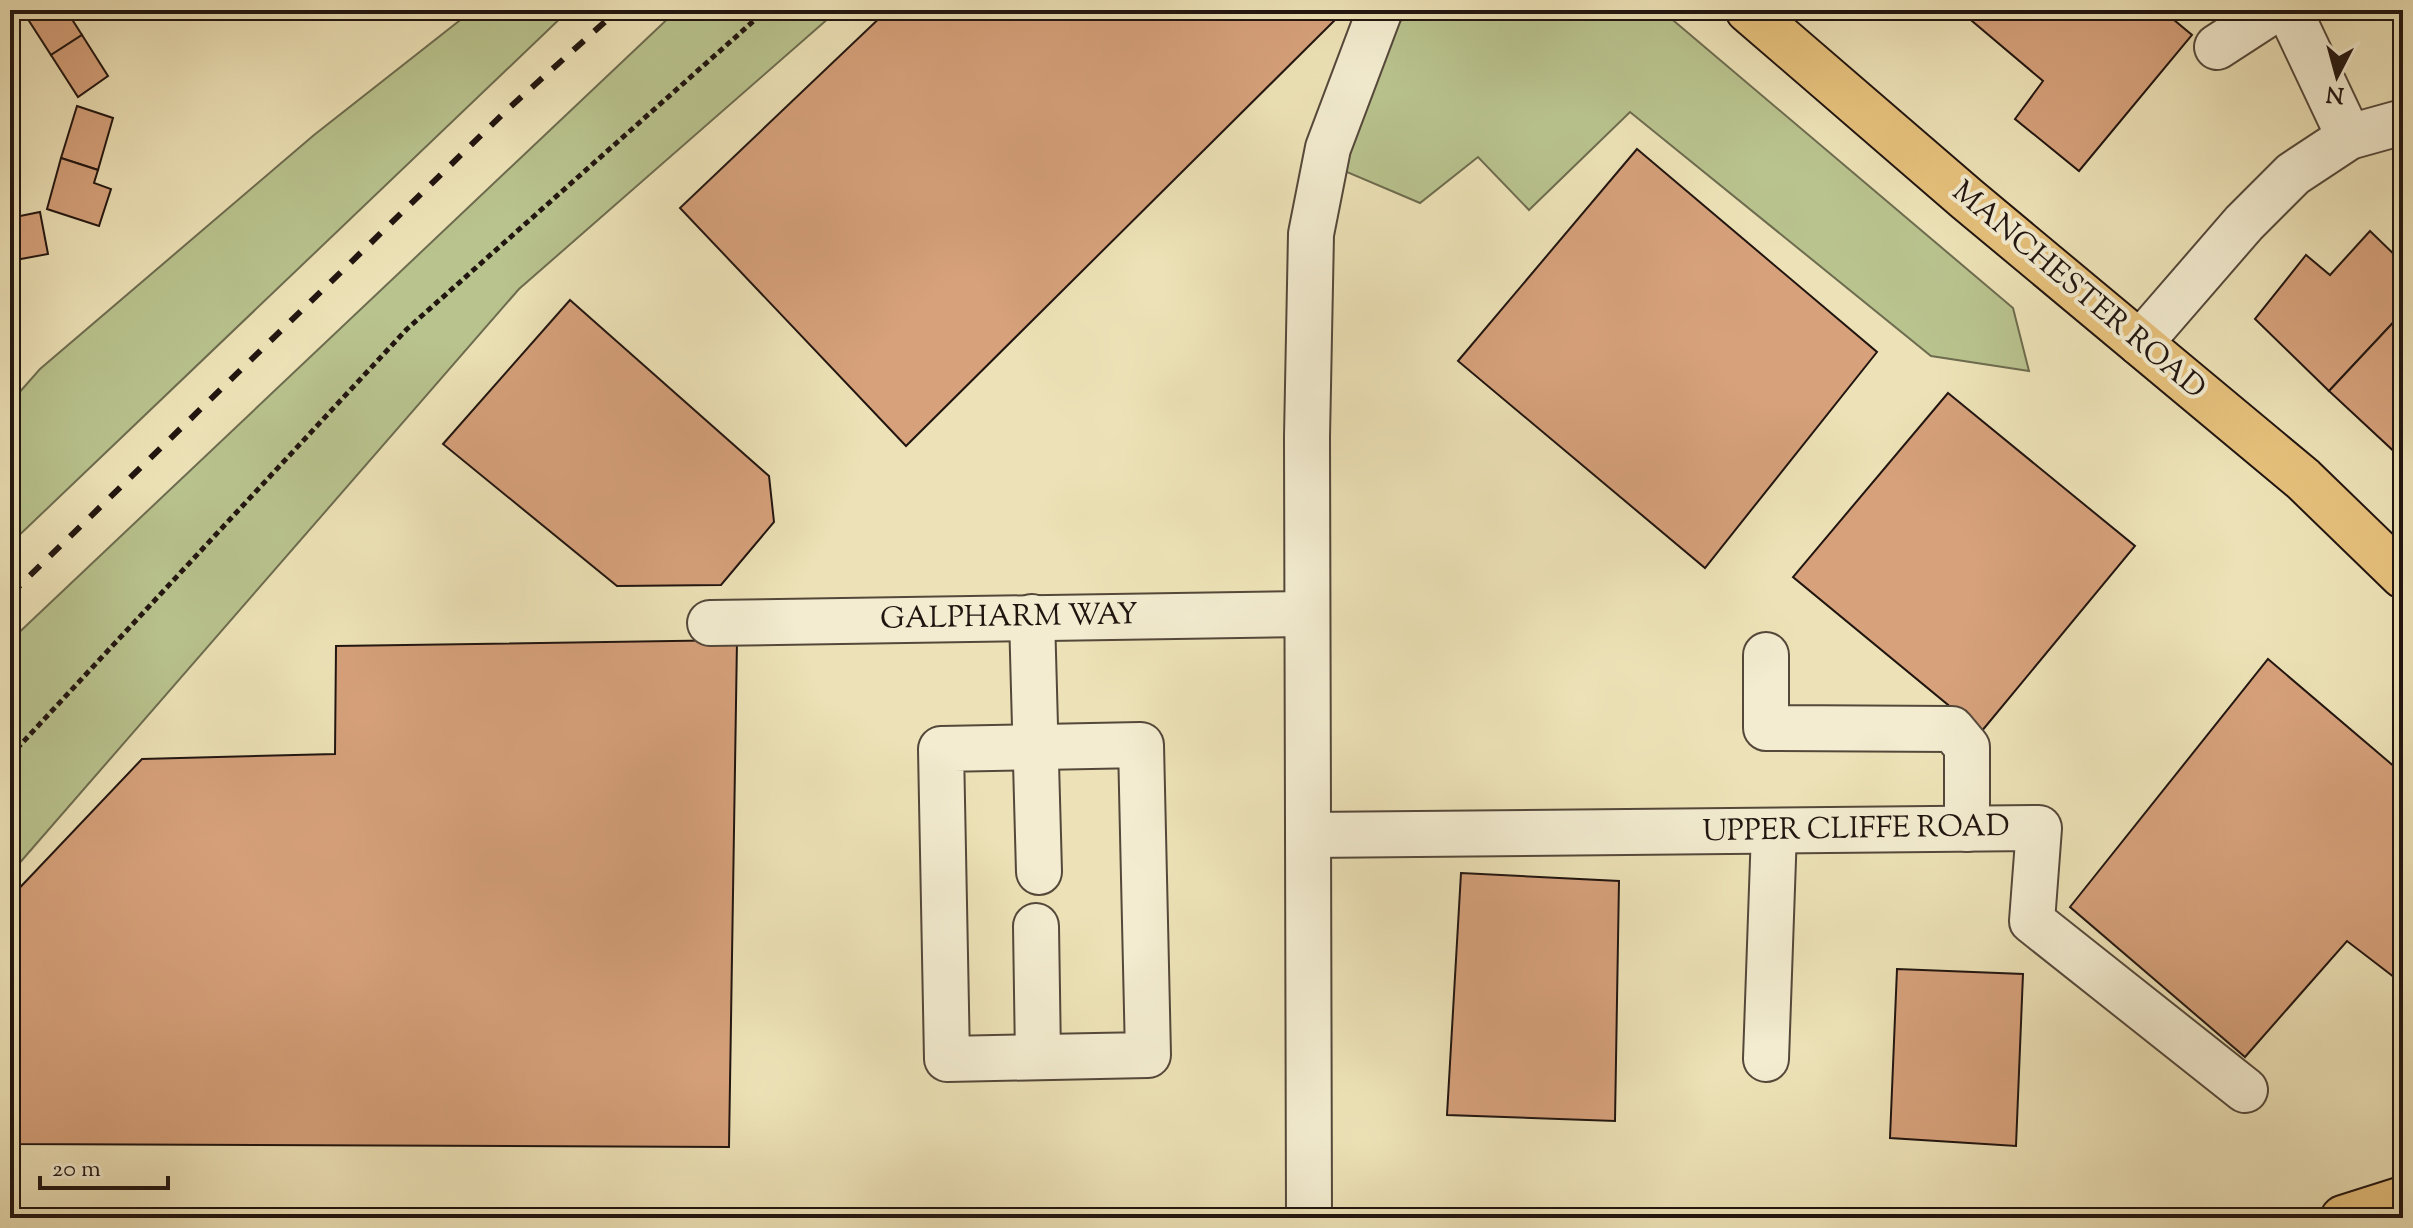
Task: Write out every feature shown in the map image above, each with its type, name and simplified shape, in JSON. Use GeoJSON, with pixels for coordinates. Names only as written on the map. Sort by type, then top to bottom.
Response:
{"type":"FeatureCollection","features":[{"type":"Feature","properties":{"kind":"main road","name":"MANCHESTER ROAD"},"geometry":{"type":"LineString","coordinates":[[1748,10],[1967,199],[2303,479],[2403,576]]}},
{"type":"Feature","properties":{"kind":"main road"},"geometry":{"type":"LineString","coordinates":[[2343,1218],[2403,1199]]}},
{"type":"Feature","properties":{"kind":"street"},"geometry":{"type":"LineString","coordinates":[[1309,1218],[1307,437],[1311,234],[1328,148],[1380,10]]}},
{"type":"Feature","properties":{"kind":"street"},"geometry":{"type":"LineString","coordinates":[[2217,47],[2274,10]]}},
{"type":"Feature","properties":{"kind":"street"},"geometry":{"type":"LineString","coordinates":[[2289,10],[2349,137]]}},
{"type":"Feature","properties":{"kind":"street"},"geometry":{"type":"LineString","coordinates":[[2140,343],[2244,223],[2293,174],[2349,137],[2403,122]]}},
{"type":"Feature","properties":{"kind":"street","name":"GALPHARM WAY"},"geometry":{"type":"LineString","coordinates":[[710,623],[1307,614]]}},
{"type":"Feature","properties":{"kind":"street"},"geometry":{"type":"LineString","coordinates":[[1032,617],[1039,872]]}},
{"type":"Feature","properties":{"kind":"street"},"geometry":{"type":"LineString","coordinates":[[1766,655],[1766,728],[1952,729],[1967,747],[1967,829]]}},
{"type":"Feature","properties":{"kind":"street"},"geometry":{"type":"LineString","coordinates":[[1141,745],[1148,1055],[947,1059],[941,749],[1036,747],[1141,745]]}},
{"type":"Feature","properties":{"kind":"street","name":"UPPER CLIFFE ROAD"},"geometry":{"type":"LineString","coordinates":[[1308,835],[2039,828],[2032,921],[2245,1090]]}},
{"type":"Feature","properties":{"kind":"street"},"geometry":{"type":"LineString","coordinates":[[1766,1059],[1774,831]]}},
{"type":"Feature","properties":{"kind":"street"},"geometry":{"type":"LineString","coordinates":[[1036,926],[1038,1057]]}},
{"type":"Feature","properties":{"kind":"path"},"geometry":{"type":"LineString","coordinates":[[10,756],[407,329],[766,10]]}},
{"type":"Feature","properties":{"kind":"green space"},"geometry":{"type":"Polygon","coordinates":[[[473,10],[569,10],[10,544],[10,403],[40,369],[314,135],[473,10]]]}},
{"type":"Feature","properties":{"kind":"green space"},"geometry":{"type":"Polygon","coordinates":[[[677,10],[838,10],[519,289],[10,874],[10,641],[677,10]]]}},
{"type":"Feature","properties":{"kind":"green space"},"geometry":{"type":"Polygon","coordinates":[[[1414,10],[1661,10],[2013,308],[2029,371],[1931,356],[1630,112],[1529,210],[1478,157],[1420,203],[1342,170],[1358,56],[1414,10]]]}},
{"type":"Feature","properties":{"kind":"building"},"geometry":{"type":"Polygon","coordinates":[[[22,10],[66,10],[82,35],[51,55],[22,10]]]}},
{"type":"Feature","properties":{"kind":"building"},"geometry":{"type":"Polygon","coordinates":[[[888,10],[1335,10],[1340,15],[906,446],[680,208],[888,10]]]}},
{"type":"Feature","properties":{"kind":"building"},"geometry":{"type":"Polygon","coordinates":[[[1959,10],[2162,10],[2192,35],[2079,171],[2015,119],[2043,81],[1959,10]]]}},
{"type":"Feature","properties":{"kind":"building"},"geometry":{"type":"Polygon","coordinates":[[[82,35],[108,76],[78,97],[51,55],[82,35]]]}},
{"type":"Feature","properties":{"kind":"building"},"geometry":{"type":"Polygon","coordinates":[[[77,106],[113,118],[98,170],[61,158],[77,106]]]}},
{"type":"Feature","properties":{"kind":"building"},"geometry":{"type":"Polygon","coordinates":[[[1637,149],[1877,352],[1705,568],[1458,361],[1637,149]]]}},
{"type":"Feature","properties":{"kind":"building"},"geometry":{"type":"Polygon","coordinates":[[[61,158],[98,170],[94,183],[111,189],[99,226],[47,209],[61,158]]]}},
{"type":"Feature","properties":{"kind":"building"},"geometry":{"type":"Polygon","coordinates":[[[40,212],[48,254],[10,261],[10,218],[40,212]]]}},
{"type":"Feature","properties":{"kind":"building"},"geometry":{"type":"Polygon","coordinates":[[[2370,231],[2403,263],[2403,312],[2329,391],[2255,319],[2306,255],[2330,275],[2370,231]]]}},
{"type":"Feature","properties":{"kind":"building"},"geometry":{"type":"Polygon","coordinates":[[[570,300],[769,476],[774,522],[721,585],[617,586],[443,444],[570,300]]]}},
{"type":"Feature","properties":{"kind":"building"},"geometry":{"type":"Polygon","coordinates":[[[2403,312],[2403,452],[2399,456],[2329,391],[2403,312]]]}},
{"type":"Feature","properties":{"kind":"building"},"geometry":{"type":"Polygon","coordinates":[[[1948,393],[2135,546],[1981,732],[1793,577],[1948,393]]]}},
{"type":"Feature","properties":{"kind":"building"},"geometry":{"type":"Polygon","coordinates":[[[737,640],[729,1147],[10,1144],[10,898],[142,759],[335,754],[336,646],[737,640]]]}},
{"type":"Feature","properties":{"kind":"building"},"geometry":{"type":"Polygon","coordinates":[[[2268,659],[2403,774],[2403,984],[2347,941],[2245,1057],[2070,907],[2268,659]]]}},
{"type":"Feature","properties":{"kind":"building"},"geometry":{"type":"Polygon","coordinates":[[[1461,873],[1619,881],[1615,1121],[1447,1115],[1461,873]]]}},
{"type":"Feature","properties":{"kind":"building"},"geometry":{"type":"Polygon","coordinates":[[[1897,969],[2023,974],[2016,1146],[1890,1138],[1897,969]]]}},
{"type":"Feature","properties":{"kind":"railway"},"geometry":{"type":"LineString","coordinates":[[10,595],[509,108],[618,10]]}}]}
